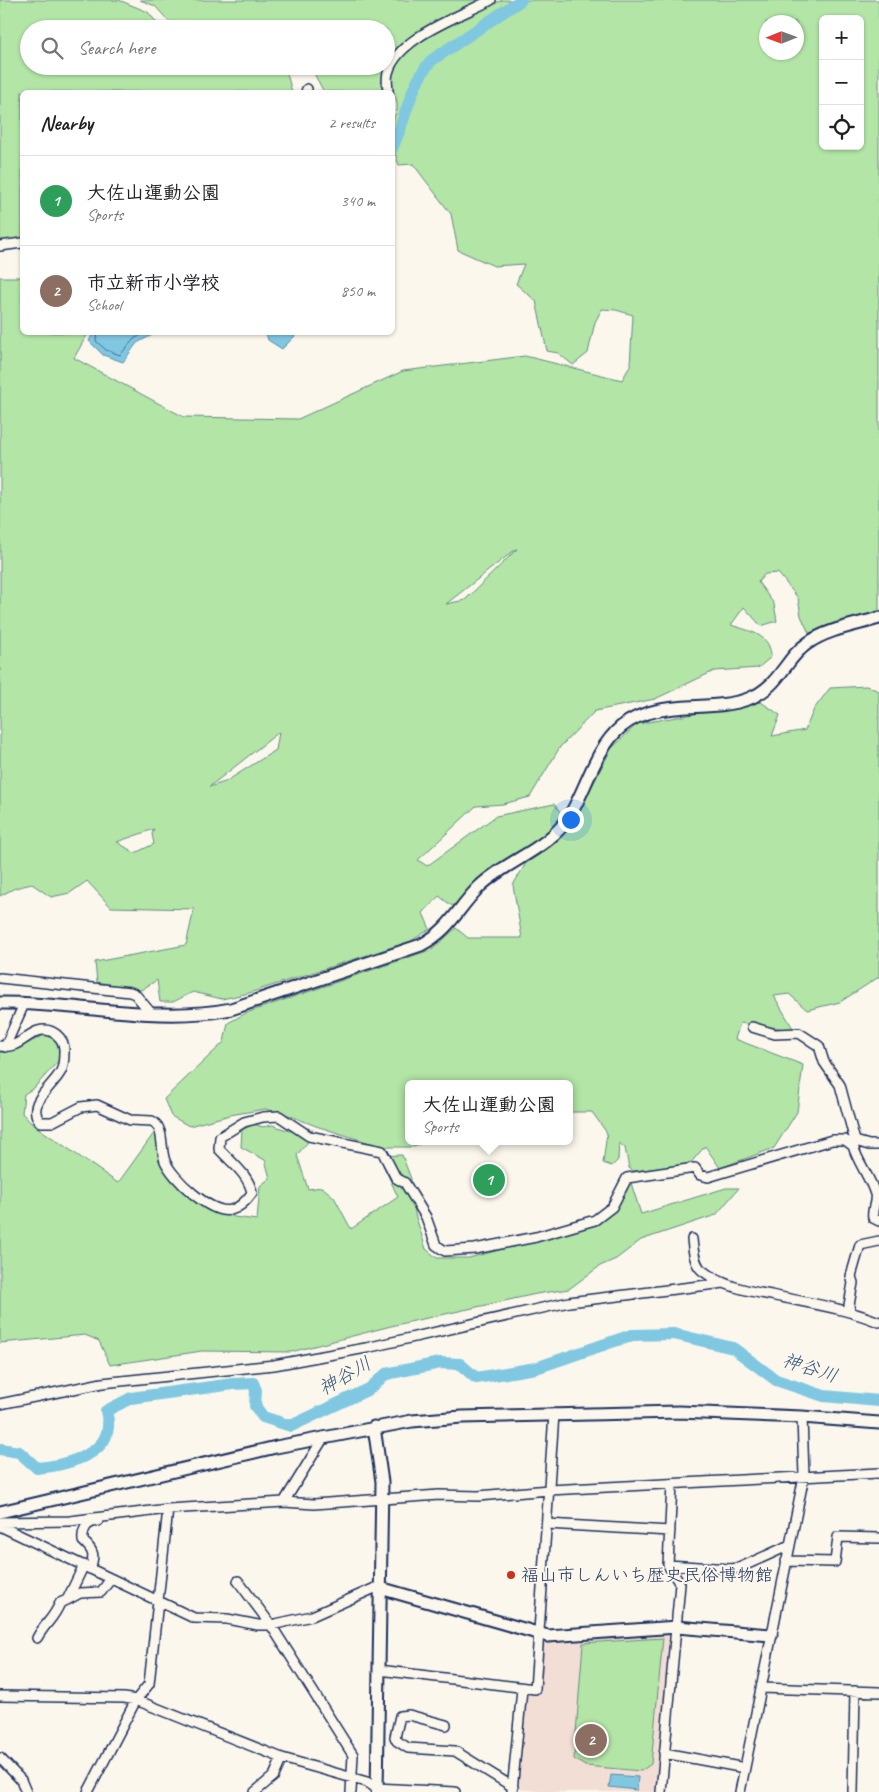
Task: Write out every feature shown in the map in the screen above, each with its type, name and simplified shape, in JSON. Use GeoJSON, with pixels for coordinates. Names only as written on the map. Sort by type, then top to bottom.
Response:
{"type":"FeatureCollection","features":[{"type":"Feature","properties":{"kind":"street"},"geometry":{"type":"LineString","coordinates":[[395,58],[398,52],[430,30],[491,0]]}},
{"type":"Feature","properties":{"kind":"street"},"geometry":{"type":"LineString","coordinates":[[388,75],[388,90]]}},
{"type":"Feature","properties":{"kind":"street"},"geometry":{"type":"LineString","coordinates":[[0,246],[20,243]]}},
{"type":"Feature","properties":{"kind":"street"},"geometry":{"type":"LineString","coordinates":[[0,1003],[151,1013],[209,1013],[231,1009],[422,945],[438,936],[479,887],[499,871],[552,836],[570,816],[596,762],[609,740],[621,727],[638,717],[657,711],[734,703],[757,695],[771,686],[806,643],[822,635],[879,618]]}},
{"type":"Feature","properties":{"kind":"street"},"geometry":{"type":"LineString","coordinates":[[0,978],[130,992],[135,994],[151,1013]]}},
{"type":"Feature","properties":{"kind":"street"},"geometry":{"type":"LineString","coordinates":[[2,1046],[24,1004]]}},
{"type":"Feature","properties":{"kind":"street"},"geometry":{"type":"LineString","coordinates":[[752,1027],[775,1034],[799,1033],[819,1046],[824,1062],[840,1085],[857,1159],[876,1196],[872,1213],[873,1218],[879,1221]]}},
{"type":"Feature","properties":{"kind":"street"},"geometry":{"type":"LineString","coordinates":[[2,1046],[19,1044],[38,1031],[47,1030],[56,1034],[64,1044],[64,1062],[60,1073],[35,1107],[35,1116],[40,1122],[52,1122],[81,1107],[97,1105],[130,1120],[145,1120],[157,1124],[165,1160],[172,1172],[191,1192],[210,1206],[223,1211],[233,1210],[252,1194],[251,1184],[245,1175],[219,1149],[220,1137],[244,1122],[263,1117],[279,1116],[309,1136],[382,1151],[396,1178],[405,1183],[426,1217],[436,1245],[445,1251],[475,1249],[536,1237],[595,1220],[612,1207],[627,1178],[696,1168],[700,1175],[708,1178],[832,1140],[879,1145]]}},
{"type":"Feature","properties":{"kind":"street"},"geometry":{"type":"LineString","coordinates":[[692,1239],[694,1256],[701,1270],[724,1282],[746,1290],[850,1312],[879,1322]]}},
{"type":"Feature","properties":{"kind":"street"},"geometry":{"type":"LineString","coordinates":[[850,1312],[849,1305],[853,1283],[851,1276],[860,1245],[879,1241]]}},
{"type":"Feature","properties":{"kind":"street"},"geometry":{"type":"LineString","coordinates":[[0,1404],[102,1383],[274,1366],[366,1348],[570,1302],[724,1282]]}},
{"type":"Feature","properties":{"kind":"street"},"geometry":{"type":"LineString","coordinates":[[0,1512],[324,1437],[374,1427],[462,1417],[679,1412],[802,1417],[879,1423]]}},
{"type":"Feature","properties":{"kind":"street"},"geometry":{"type":"LineString","coordinates":[[379,1670],[522,1689],[535,1689],[554,1414]]}},
{"type":"Feature","properties":{"kind":"street"},"geometry":{"type":"LineString","coordinates":[[740,1792],[804,1476],[802,1417]]}},
{"type":"Feature","properties":{"kind":"street"},"geometry":{"type":"LineString","coordinates":[[374,1427],[382,1482],[377,1790]]}},
{"type":"Feature","properties":{"kind":"street"},"geometry":{"type":"LineString","coordinates":[[284,1502],[324,1437]]}},
{"type":"Feature","properties":{"kind":"street"},"geometry":{"type":"LineString","coordinates":[[0,1522],[70,1521],[168,1509],[284,1502],[314,1504],[382,1498],[439,1495],[478,1496],[549,1490],[879,1473]]}},
{"type":"Feature","properties":{"kind":"street"},"geometry":{"type":"LineString","coordinates":[[661,1792],[680,1584],[668,1565],[672,1485]]}},
{"type":"Feature","properties":{"kind":"street"},"geometry":{"type":"LineString","coordinates":[[89,1792],[136,1700],[149,1684],[168,1509]]}},
{"type":"Feature","properties":{"kind":"street"},"geometry":{"type":"LineString","coordinates":[[67,1600],[95,1556],[93,1550],[84,1541],[85,1527],[92,1522],[103,1520],[103,1517]]}},
{"type":"Feature","properties":{"kind":"street"},"geometry":{"type":"LineString","coordinates":[[547,1524],[670,1531]]}},
{"type":"Feature","properties":{"kind":"street"},"geometry":{"type":"LineString","coordinates":[[0,1526],[87,1567],[110,1580],[194,1618],[227,1619],[258,1626],[271,1625],[312,1616],[375,1588],[380,1588],[548,1636],[676,1627],[772,1635]]}},
{"type":"Feature","properties":{"kind":"street"},"geometry":{"type":"LineString","coordinates":[[786,1561],[835,1562],[838,1537],[879,1538]]}},
{"type":"Feature","properties":{"kind":"street"},"geometry":{"type":"LineString","coordinates":[[668,1565],[730,1570],[739,1568],[790,1545]]}},
{"type":"Feature","properties":{"kind":"street"},"geometry":{"type":"LineString","coordinates":[[37,1638],[43,1626],[54,1618],[60,1603],[80,1593],[101,1592],[110,1580]]}},
{"type":"Feature","properties":{"kind":"street"},"geometry":{"type":"LineString","coordinates":[[238,1581],[271,1625],[353,1755],[351,1792]]}},
{"type":"Feature","properties":{"kind":"street"},"geometry":{"type":"LineString","coordinates":[[761,1688],[879,1692]]}},
{"type":"Feature","properties":{"kind":"street"},"geometry":{"type":"LineString","coordinates":[[446,1726],[409,1715],[400,1716],[395,1736],[397,1741],[408,1748],[455,1751],[513,1790],[522,1689]]}},
{"type":"Feature","properties":{"kind":"street"},"geometry":{"type":"LineString","coordinates":[[853,1792],[855,1691]]}},
{"type":"Feature","properties":{"kind":"street"},"geometry":{"type":"LineString","coordinates":[[0,1696],[124,1698],[136,1700],[282,1758],[367,1782],[377,1790],[455,1792]]}},
{"type":"Feature","properties":{"kind":"street"},"geometry":{"type":"LineString","coordinates":[[664,1752],[745,1768]]}},
{"type":"Feature","properties":{"kind":"street"},"geometry":{"type":"LineString","coordinates":[[0,1758],[21,1780],[26,1792]]}},
{"type":"Feature","properties":{"kind":"street"},"geometry":{"type":"LineString","coordinates":[[255,1792],[274,1776],[282,1758]]}},
{"type":"Feature","properties":{"kind":"shaded area"},"geometry":{"type":"Polygon","coordinates":[[[669,1632],[673,1635],[659,1792],[548,1792],[515,1789],[524,1691],[539,1690],[543,1645],[548,1642],[669,1632]]]}},
{"type":"Feature","properties":{"kind":"green space"},"geometry":{"type":"Polygon","coordinates":[[[0,0],[119,0],[148,12],[155,20],[20,20],[20,75],[287,75],[291,90],[20,90],[20,240],[0,244],[0,0]]]}},
{"type":"Feature","properties":{"kind":"green space"},"geometry":{"type":"Polygon","coordinates":[[[140,0],[478,0],[415,37],[395,55],[395,20],[168,20],[155,6],[140,0]]]}},
{"type":"Feature","properties":{"kind":"green space"},"geometry":{"type":"Polygon","coordinates":[[[502,0],[879,0],[879,612],[809,633],[801,616],[798,598],[778,573],[765,574],[758,582],[774,604],[777,621],[761,626],[744,607],[731,625],[763,638],[770,649],[771,657],[758,668],[714,671],[655,699],[595,711],[560,747],[530,797],[503,804],[476,806],[418,860],[427,866],[496,816],[554,804],[563,815],[551,831],[492,867],[455,908],[439,896],[423,913],[430,929],[411,941],[249,993],[222,999],[193,992],[173,1002],[160,1002],[157,980],[141,990],[97,982],[95,962],[186,945],[194,909],[111,907],[87,881],[70,893],[51,897],[32,884],[15,888],[0,896],[0,277],[20,277],[20,335],[87,335],[74,358],[184,417],[298,419],[403,371],[525,356],[622,380],[630,366],[633,315],[616,310],[602,309],[595,322],[588,353],[573,365],[558,353],[547,351],[536,301],[516,284],[524,264],[494,266],[458,250],[451,214],[413,164],[399,165],[395,152],[395,114],[397,105],[395,90],[393,90],[392,85],[395,65],[401,56],[412,46],[442,28],[502,0]],[[517,549],[446,604],[465,600],[517,549]],[[279,732],[209,787],[225,782],[276,750],[279,732]],[[154,829],[117,842],[135,853],[154,844],[152,834],[154,829]]]}},
{"type":"Feature","properties":{"kind":"green space"},"geometry":{"type":"Polygon","coordinates":[[[315,75],[382,75],[383,90],[323,90],[315,75]]]}},
{"type":"Feature","properties":{"kind":"green space"},"geometry":{"type":"Polygon","coordinates":[[[866,686],[879,691],[879,977],[840,1002],[807,1010],[789,994],[774,996],[794,1030],[740,1023],[735,1039],[803,1065],[797,1112],[774,1148],[720,1168],[705,1146],[689,1165],[633,1171],[629,1168],[625,1148],[619,1143],[618,1160],[612,1166],[603,1163],[607,1133],[592,1112],[573,1112],[573,1080],[405,1080],[405,1145],[416,1145],[409,1147],[383,1147],[265,1109],[230,1115],[189,1126],[171,1116],[164,1099],[224,1042],[228,1023],[246,1013],[433,949],[456,928],[468,938],[522,938],[513,885],[526,863],[561,833],[577,815],[611,749],[637,724],[761,702],[780,715],[772,736],[805,730],[814,709],[830,688],[866,686]]]}},
{"type":"Feature","properties":{"kind":"green space"},"geometry":{"type":"Polygon","coordinates":[[[46,1034],[61,1034],[62,1057],[34,1088],[24,1094],[22,1113],[31,1123],[118,1183],[162,1122],[165,1156],[177,1175],[234,1217],[257,1220],[260,1186],[270,1178],[265,1160],[241,1147],[242,1130],[254,1124],[263,1127],[272,1125],[290,1131],[308,1128],[313,1130],[307,1143],[297,1155],[308,1189],[322,1187],[334,1197],[351,1229],[398,1197],[379,1156],[402,1155],[411,1179],[415,1214],[426,1249],[437,1258],[469,1258],[596,1225],[612,1212],[623,1192],[631,1183],[641,1214],[726,1188],[739,1188],[716,1215],[641,1240],[616,1259],[600,1266],[569,1289],[536,1294],[391,1326],[291,1352],[202,1351],[110,1365],[99,1341],[85,1335],[0,1343],[0,1041],[13,1042],[23,1046],[46,1034]]]}},
{"type":"Feature","properties":{"kind":"green space"},"geometry":{"type":"Polygon","coordinates":[[[663,1638],[651,1764],[641,1771],[585,1766],[574,1759],[583,1643],[663,1638]]]}},
{"type":"Feature","properties":{"kind":"water"},"geometry":{"type":"Polygon","coordinates":[[[92,335],[152,335],[137,343],[123,362],[103,355],[89,341],[92,335]]]}},
{"type":"Feature","properties":{"kind":"water"},"geometry":{"type":"Polygon","coordinates":[[[267,335],[296,335],[282,349],[268,340],[267,335]]]}},
{"type":"Feature","properties":{"kind":"water"},"geometry":{"type":"Polygon","coordinates":[[[611,1775],[638,1777],[637,1790],[609,1787],[611,1775]]]}},
{"type":"Feature","properties":{"kind":"waterway"},"geometry":{"type":"LineString","coordinates":[[395,141],[413,91],[424,70],[432,60],[521,0]]}},
{"type":"Feature","properties":{"kind":"waterway","name":"神谷川"},"geometry":{"type":"LineString","coordinates":[[0,1449],[19,1452],[37,1468],[69,1462],[91,1453],[99,1446],[105,1437],[108,1427],[106,1411],[131,1398],[233,1384],[253,1383],[256,1390],[255,1406],[263,1417],[291,1426],[369,1389],[386,1374],[440,1363],[460,1364],[476,1378],[536,1368],[632,1335],[674,1334],[733,1348],[776,1380],[824,1396],[879,1401]]}},
{"type":"Feature","properties":{"kind":"place","name":"大佐山運動公園"},"geometry":{"type":"Point","coordinates":[489,1180]}},
{"type":"Feature","properties":{"kind":"place","name":"福山市しんいち歴史民俗博物館"},"geometry":{"type":"Point","coordinates":[511,1575]}},
{"type":"Feature","properties":{"kind":"place","name":"市立新市小学校"},"geometry":{"type":"Point","coordinates":[591,1740]}}]}
